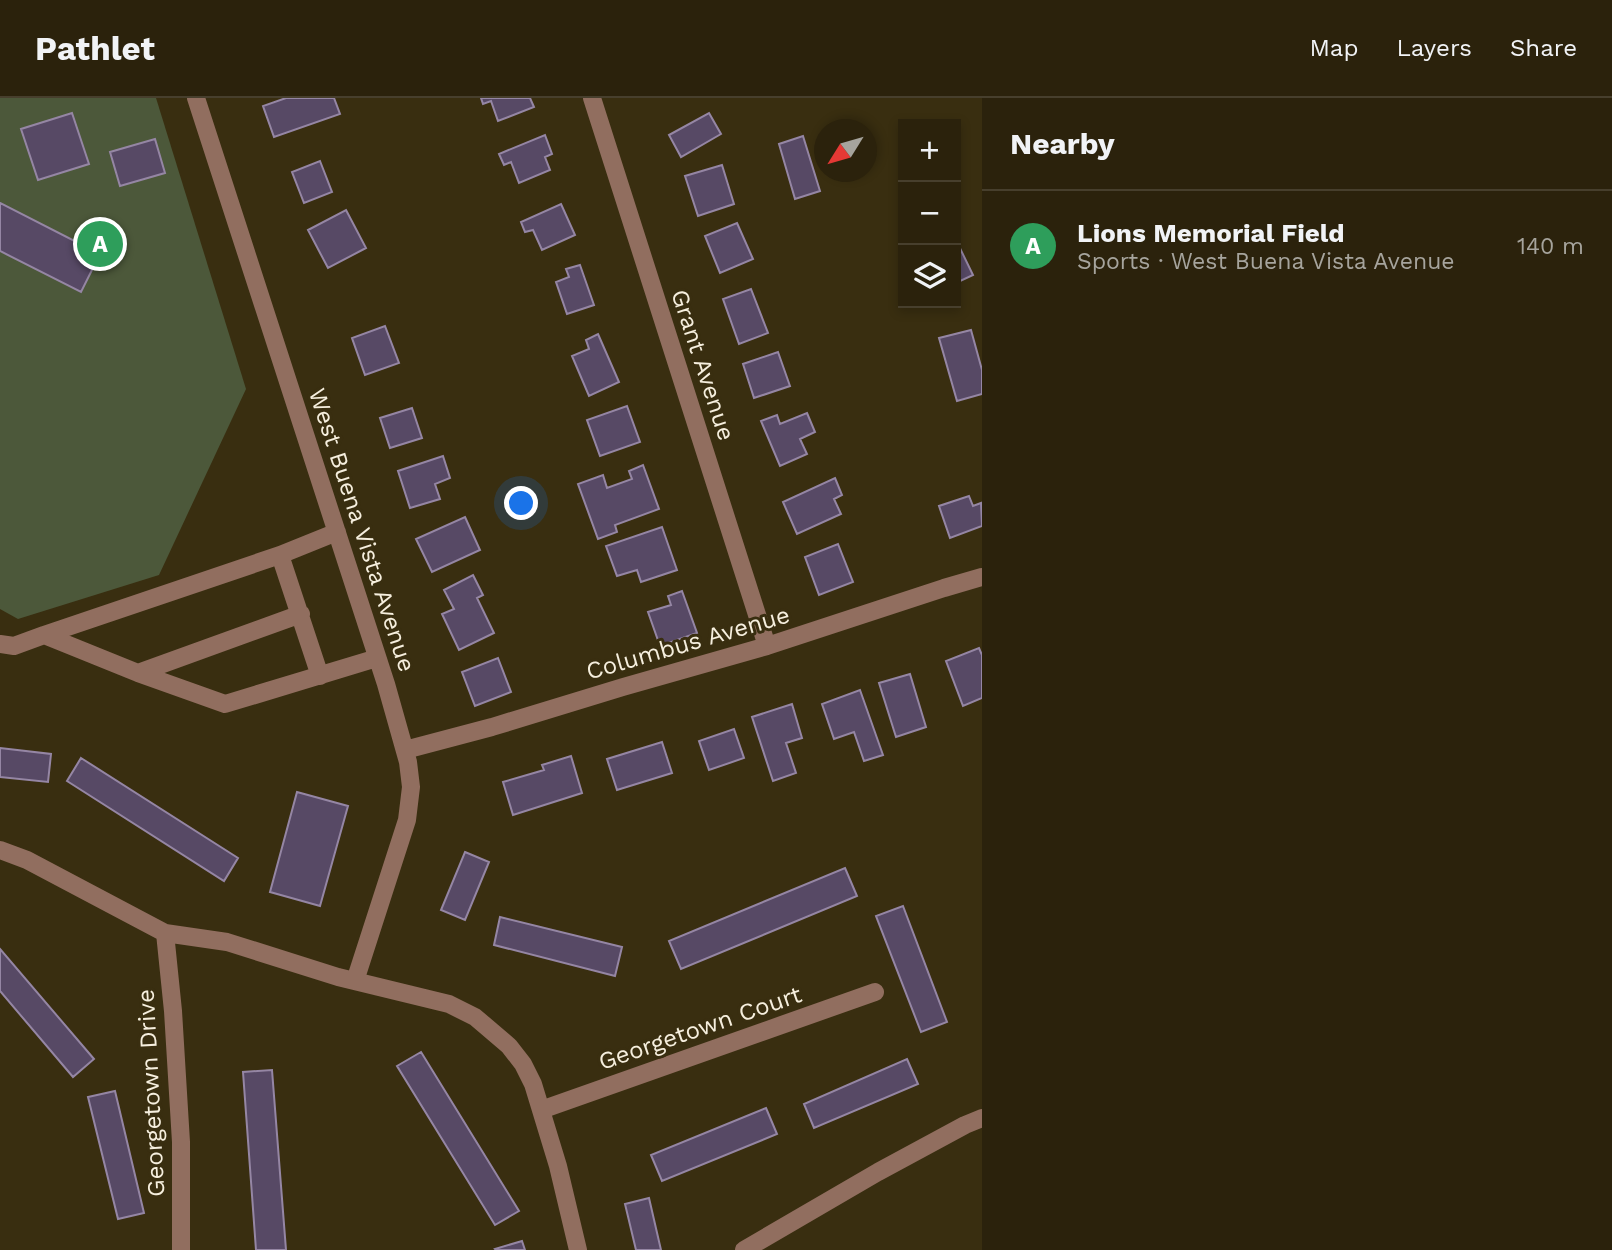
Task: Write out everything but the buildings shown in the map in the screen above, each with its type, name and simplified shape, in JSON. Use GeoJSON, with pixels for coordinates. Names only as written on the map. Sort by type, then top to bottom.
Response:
{"type":"FeatureCollection","features":[{"type":"Feature","properties":{"kind":"street","name":"West Buena Vista Avenue"},"geometry":{"type":"LineString","coordinates":[[195,98],[337,532],[405,750],[411,787],[407,820],[355,981]]}},
{"type":"Feature","properties":{"kind":"street","name":"Grant Avenue"},"geometry":{"type":"LineString","coordinates":[[592,98],[767,646]]}},
{"type":"Feature","properties":{"kind":"street"},"geometry":{"type":"LineString","coordinates":[[0,644],[14,646],[281,555],[337,532]]}},
{"type":"Feature","properties":{"kind":"street"},"geometry":{"type":"LineString","coordinates":[[281,555],[320,676]]}},
{"type":"Feature","properties":{"kind":"street","name":"Columbus Avenue"},"geometry":{"type":"LineString","coordinates":[[405,750],[767,646],[982,577]]}},
{"type":"Feature","properties":{"kind":"street"},"geometry":{"type":"LineString","coordinates":[[138,673],[301,614]]}},
{"type":"Feature","properties":{"kind":"street"},"geometry":{"type":"LineString","coordinates":[[44,635],[225,704],[377,658]]}},
{"type":"Feature","properties":{"kind":"street"},"geometry":{"type":"LineString","coordinates":[[0,850],[27,860],[165,933],[227,942],[355,981],[449,1004],[475,1017],[509,1046],[523,1064],[533,1084],[558,1166],[578,1250]]}},
{"type":"Feature","properties":{"kind":"street","name":"Georgetown Drive"},"geometry":{"type":"LineString","coordinates":[[165,933],[181,1142],[181,1250]]}},
{"type":"Feature","properties":{"kind":"street","name":"Georgetown Court"},"geometry":{"type":"LineString","coordinates":[[541,1110],[875,992]]}},
{"type":"Feature","properties":{"kind":"street"},"geometry":{"type":"LineString","coordinates":[[744,1250],[878,1172],[982,1118]]}},
{"type":"Feature","properties":{"kind":"green space"},"geometry":{"type":"Polygon","coordinates":[[[0,98],[156,98],[246,389],[159,575],[18,619],[0,609],[0,98]]]}},
{"type":"Feature","properties":{"kind":"place","name":"Lions Memorial Field"},"geometry":{"type":"Point","coordinates":[100,244]}}]}
